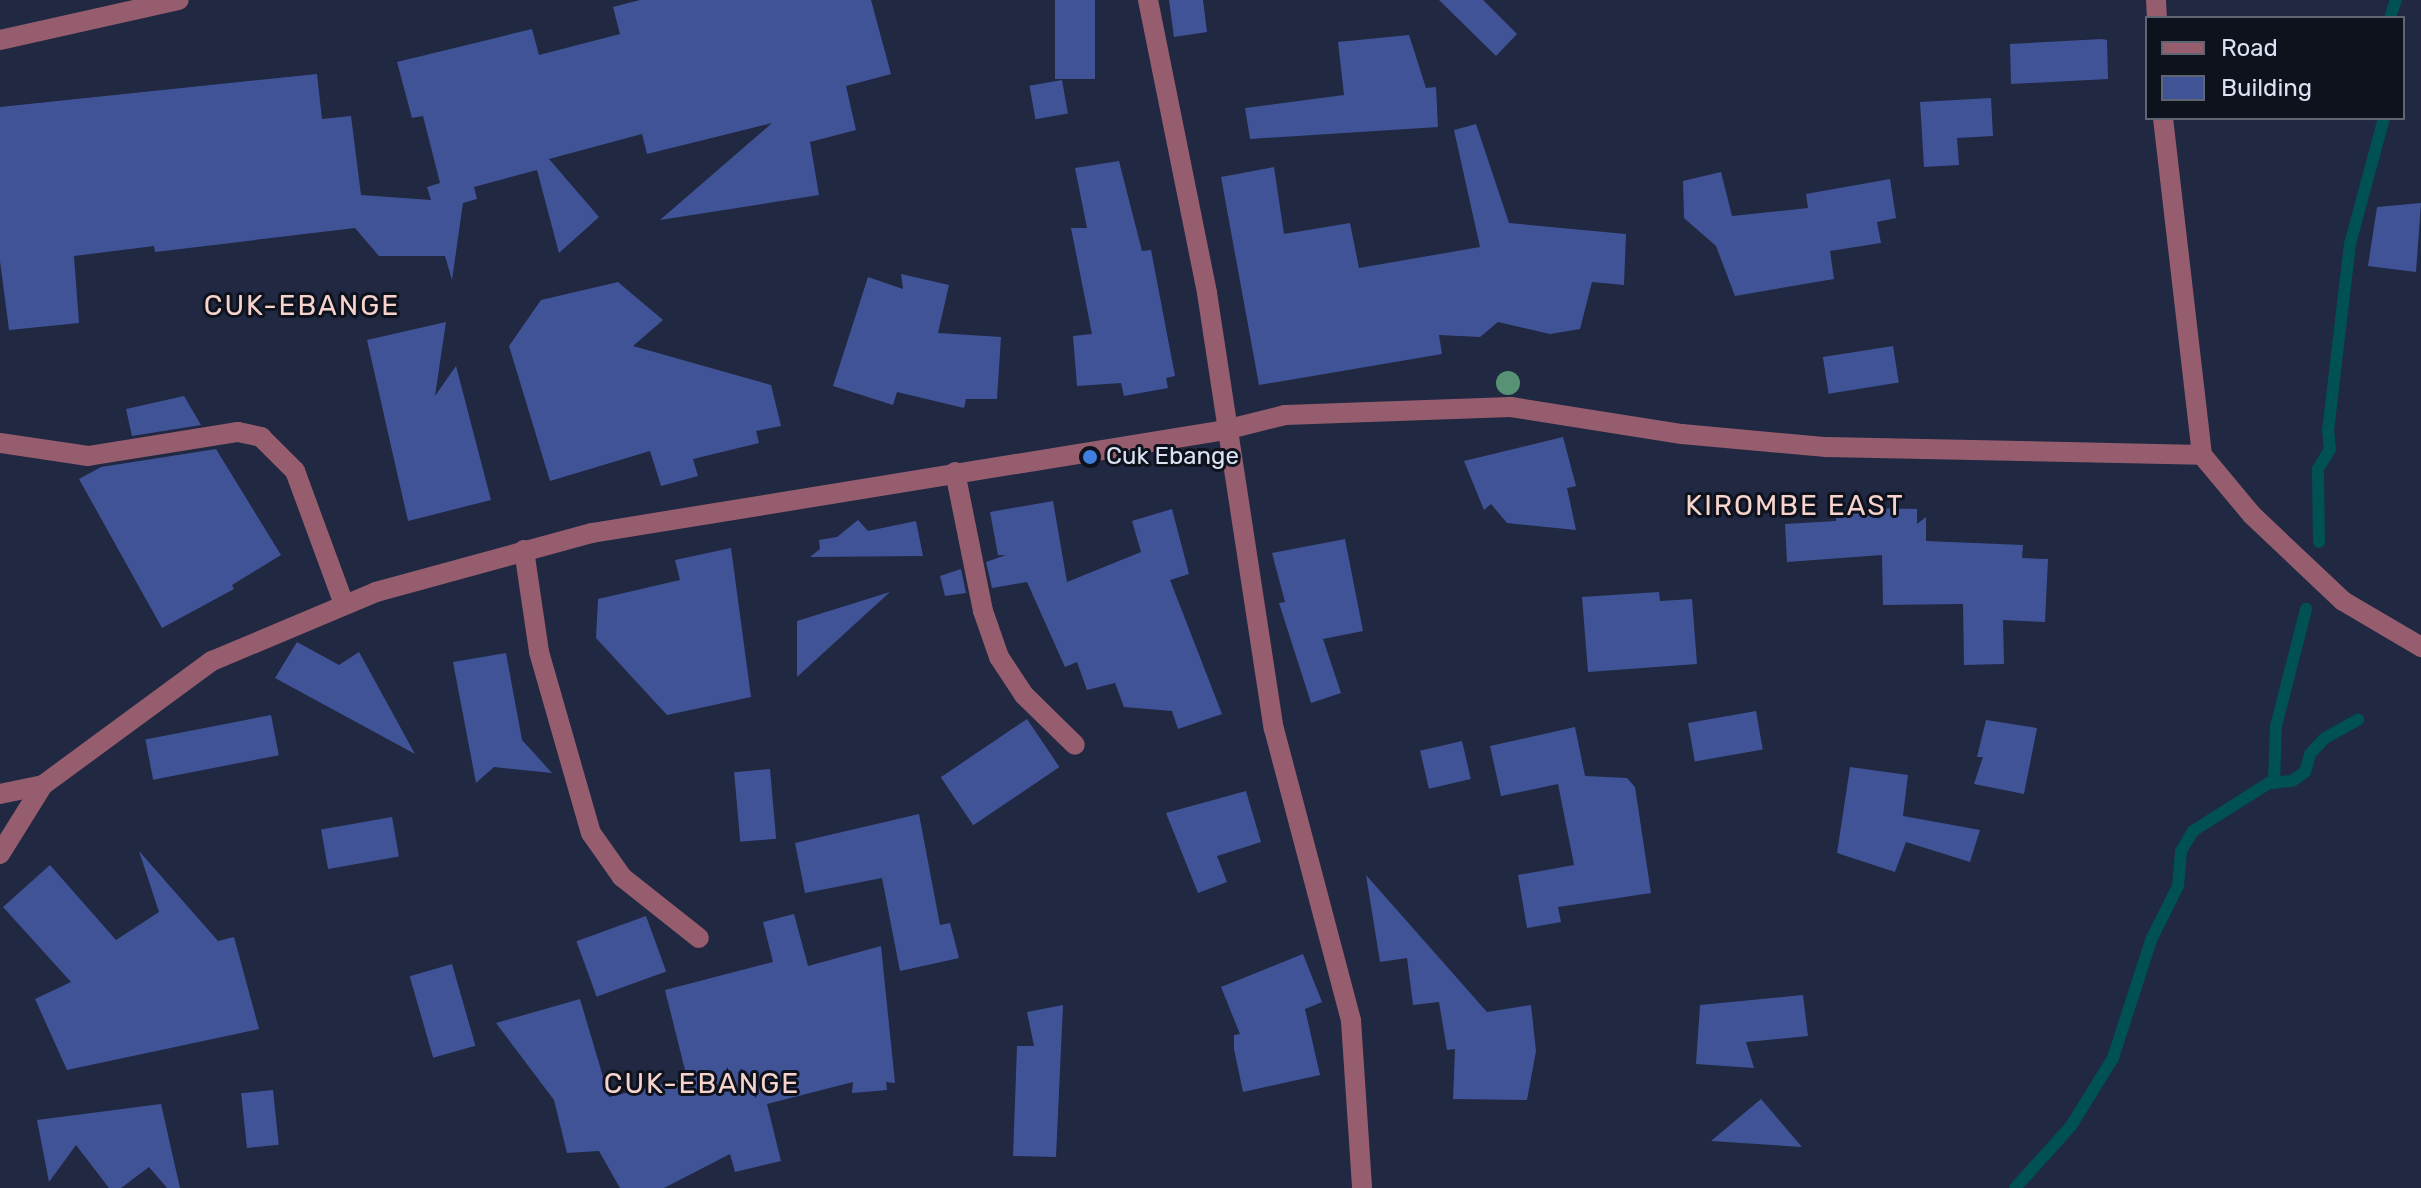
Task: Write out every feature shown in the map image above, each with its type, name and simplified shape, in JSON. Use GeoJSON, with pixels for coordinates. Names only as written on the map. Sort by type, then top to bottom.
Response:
{"type":"FeatureCollection","features":[{"type":"Feature","properties":{"kind":"street"},"geometry":{"type":"LineString","coordinates":[[0,40],[179,0]]}},
{"type":"Feature","properties":{"kind":"street"},"geometry":{"type":"LineString","coordinates":[[1148,0],[1207,293],[1225,430],[1274,729],[1351,1021],[1362,1188]]}},
{"type":"Feature","properties":{"kind":"street"},"geometry":{"type":"LineString","coordinates":[[2163,120],[2202,455],[2252,515],[2311,573],[2343,601],[2421,647]]}},
{"type":"Feature","properties":{"kind":"street"},"geometry":{"type":"LineString","coordinates":[[0,854],[43,785],[212,661],[344,604],[592,533],[1225,430],[1285,415],[1511,407],[1682,434],[1826,447],[2202,455]]}},
{"type":"Feature","properties":{"kind":"street"},"geometry":{"type":"LineString","coordinates":[[0,443],[88,456],[238,432],[261,437],[295,471],[344,604]]}},
{"type":"Feature","properties":{"kind":"street"},"geometry":{"type":"LineString","coordinates":[[955,472],[983,611],[999,657],[1024,695],[1075,745]]}},
{"type":"Feature","properties":{"kind":"street"},"geometry":{"type":"LineString","coordinates":[[524,550],[539,652],[591,833],[622,877],[699,938]]}},
{"type":"Feature","properties":{"kind":"street"},"geometry":{"type":"LineString","coordinates":[[0,794],[43,785]]}},
{"type":"Feature","properties":{"kind":"building"},"geometry":{"type":"Polygon","coordinates":[[[640,0],[871,0],[891,74],[846,86],[856,130],[810,142],[819,195],[660,220],[772,123],[647,154],[642,134],[549,159],[599,217],[559,253],[537,170],[474,187],[477,199],[463,203],[452,280],[445,256],[379,256],[355,228],[155,252],[154,246],[74,256],[79,323],[9,330],[0,261],[0,107],[317,74],[322,119],[351,116],[361,195],[431,200],[427,187],[440,183],[423,116],[412,118],[397,62],[532,29],[539,55],[620,34],[613,7],[640,0]]]}},
{"type":"Feature","properties":{"kind":"building"},"geometry":{"type":"Polygon","coordinates":[[[1055,0],[1095,0],[1095,79],[1055,79],[1055,0]]]}},
{"type":"Feature","properties":{"kind":"building"},"geometry":{"type":"Polygon","coordinates":[[[1169,0],[1203,0],[1207,32],[1174,37],[1169,0]]]}},
{"type":"Feature","properties":{"kind":"building"},"geometry":{"type":"Polygon","coordinates":[[[1439,0],[1483,0],[1517,34],[1496,56],[1439,0]]]}},
{"type":"Feature","properties":{"kind":"building"},"geometry":{"type":"Polygon","coordinates":[[[1409,35],[1426,88],[1436,87],[1438,127],[1250,139],[1245,108],[1344,95],[1338,42],[1409,35]]]}},
{"type":"Feature","properties":{"kind":"building"},"geometry":{"type":"Polygon","coordinates":[[[2107,40],[2108,79],[2011,84],[2010,44],[2107,40]]]}},
{"type":"Feature","properties":{"kind":"building"},"geometry":{"type":"Polygon","coordinates":[[[1062,80],[1068,113],[1035,119],[1030,86],[1062,80]]]}},
{"type":"Feature","properties":{"kind":"building"},"geometry":{"type":"Polygon","coordinates":[[[1991,98],[1993,136],[1957,138],[1959,165],[1924,167],[1920,102],[1991,98]]]}},
{"type":"Feature","properties":{"kind":"building"},"geometry":{"type":"Polygon","coordinates":[[[1476,124],[1509,223],[1626,234],[1624,285],[1592,282],[1580,329],[1550,334],[1498,322],[1480,337],[1439,335],[1442,354],[1259,385],[1221,177],[1274,167],[1284,234],[1350,223],[1359,268],[1480,247],[1454,130],[1476,124]]]}},
{"type":"Feature","properties":{"kind":"building"},"geometry":{"type":"Polygon","coordinates":[[[1119,161],[1142,251],[1151,250],[1175,376],[1166,378],[1168,388],[1124,396],[1121,383],[1077,386],[1073,336],[1092,334],[1071,228],[1087,228],[1075,168],[1119,161]]]}},
{"type":"Feature","properties":{"kind":"building"},"geometry":{"type":"Polygon","coordinates":[[[1721,172],[1732,216],[1808,208],[1806,194],[1890,179],[1896,218],[1877,222],[1881,243],[1830,251],[1834,279],[1735,296],[1716,246],[1684,218],[1683,181],[1721,172]]]}},
{"type":"Feature","properties":{"kind":"building"},"geometry":{"type":"Polygon","coordinates":[[[2421,203],[2416,272],[2368,266],[2377,207],[2421,203]]]}},
{"type":"Feature","properties":{"kind":"building"},"geometry":{"type":"Polygon","coordinates":[[[901,274],[949,285],[938,333],[1001,337],[997,399],[966,399],[964,408],[897,392],[893,405],[833,386],[868,277],[903,289],[901,274]]]}},
{"type":"Feature","properties":{"kind":"building"},"geometry":{"type":"Polygon","coordinates":[[[618,282],[663,320],[633,346],[771,385],[781,426],[756,431],[759,443],[693,459],[698,476],[661,486],[650,451],[550,481],[509,346],[541,300],[618,282]]]}},
{"type":"Feature","properties":{"kind":"building"},"geometry":{"type":"Polygon","coordinates":[[[446,322],[435,396],[456,366],[491,500],[408,521],[367,340],[446,322]]]}},
{"type":"Feature","properties":{"kind":"building"},"geometry":{"type":"Polygon","coordinates":[[[1893,346],[1899,383],[1829,394],[1823,357],[1893,346]]]}},
{"type":"Feature","properties":{"kind":"building"},"geometry":{"type":"Polygon","coordinates":[[[184,396],[201,425],[132,436],[126,409],[184,396]]]}},
{"type":"Feature","properties":{"kind":"building"},"geometry":{"type":"Polygon","coordinates":[[[1563,437],[1576,486],[1567,488],[1576,530],[1507,523],[1491,504],[1484,510],[1464,461],[1563,437]]]}},
{"type":"Feature","properties":{"kind":"building"},"geometry":{"type":"Polygon","coordinates":[[[216,449],[281,555],[232,585],[234,589],[162,628],[79,479],[101,467],[216,449]]]}},
{"type":"Feature","properties":{"kind":"building"},"geometry":{"type":"Polygon","coordinates":[[[1053,501],[1067,582],[1141,552],[1132,521],[1172,509],[1189,574],[1170,580],[1222,714],[1178,729],[1172,711],[1124,707],[1115,683],[1087,690],[1077,662],[1065,667],[1027,582],[992,588],[986,562],[1006,555],[998,555],[990,512],[1053,501]]]}},
{"type":"Feature","properties":{"kind":"building"},"geometry":{"type":"Polygon","coordinates":[[[1917,509],[1917,524],[1926,517],[1926,541],[2023,545],[2022,558],[2048,559],[2045,622],[2003,620],[2004,664],[1964,665],[1963,604],[1883,605],[1882,555],[1787,562],[1785,524],[1836,521],[1836,511],[1917,509]]]}},
{"type":"Feature","properties":{"kind":"building"},"geometry":{"type":"Polygon","coordinates":[[[858,520],[868,531],[916,521],[923,556],[810,557],[820,549],[819,540],[837,537],[858,520]]]}},
{"type":"Feature","properties":{"kind":"building"},"geometry":{"type":"Polygon","coordinates":[[[1345,539],[1363,631],[1323,639],[1341,693],[1311,703],[1279,603],[1285,602],[1272,553],[1345,539]]]}},
{"type":"Feature","properties":{"kind":"building"},"geometry":{"type":"Polygon","coordinates":[[[731,548],[751,697],[667,715],[596,638],[598,599],[680,580],[675,560],[731,548]]]}},
{"type":"Feature","properties":{"kind":"building"},"geometry":{"type":"Polygon","coordinates":[[[961,569],[966,593],[945,596],[940,576],[961,569]]]}},
{"type":"Feature","properties":{"kind":"building"},"geometry":{"type":"Polygon","coordinates":[[[890,592],[797,677],[797,621],[890,592]]]}},
{"type":"Feature","properties":{"kind":"building"},"geometry":{"type":"Polygon","coordinates":[[[1659,592],[1660,601],[1692,599],[1697,664],[1588,672],[1582,597],[1659,592]]]}},
{"type":"Feature","properties":{"kind":"building"},"geometry":{"type":"Polygon","coordinates":[[[297,642],[339,665],[359,652],[415,754],[275,678],[297,642]]]}},
{"type":"Feature","properties":{"kind":"building"},"geometry":{"type":"Polygon","coordinates":[[[506,653],[522,740],[552,773],[494,767],[476,783],[453,662],[506,653]]]}},
{"type":"Feature","properties":{"kind":"building"},"geometry":{"type":"Polygon","coordinates":[[[1756,711],[1763,749],[1695,761],[1688,723],[1756,711]]]}},
{"type":"Feature","properties":{"kind":"building"},"geometry":{"type":"Polygon","coordinates":[[[271,715],[279,755],[153,780],[145,739],[271,715]]]}},
{"type":"Feature","properties":{"kind":"building"},"geometry":{"type":"Polygon","coordinates":[[[1027,719],[1059,767],[973,825],[941,777],[1027,719]]]}},
{"type":"Feature","properties":{"kind":"building"},"geometry":{"type":"Polygon","coordinates":[[[1986,720],[2037,728],[2024,794],[1974,784],[1983,757],[1977,757],[1986,720]]]}},
{"type":"Feature","properties":{"kind":"building"},"geometry":{"type":"Polygon","coordinates":[[[1575,727],[1585,776],[1627,778],[1635,787],[1651,893],[1558,907],[1561,922],[1527,928],[1518,875],[1574,865],[1558,784],[1501,796],[1490,746],[1575,727]]]}},
{"type":"Feature","properties":{"kind":"building"},"geometry":{"type":"Polygon","coordinates":[[[1462,741],[1471,779],[1429,789],[1420,751],[1462,741]]]}},
{"type":"Feature","properties":{"kind":"building"},"geometry":{"type":"Polygon","coordinates":[[[1850,767],[1908,775],[1903,816],[1980,830],[1970,862],[1906,842],[1895,872],[1837,853],[1850,767]]]}},
{"type":"Feature","properties":{"kind":"building"},"geometry":{"type":"Polygon","coordinates":[[[770,769],[776,839],[740,842],[734,772],[770,769]]]}},
{"type":"Feature","properties":{"kind":"building"},"geometry":{"type":"Polygon","coordinates":[[[1246,791],[1261,842],[1217,856],[1227,882],[1198,893],[1166,813],[1246,791]]]}},
{"type":"Feature","properties":{"kind":"building"},"geometry":{"type":"Polygon","coordinates":[[[919,814],[940,925],[950,923],[959,958],[900,971],[882,878],[805,893],[795,843],[919,814]]]}},
{"type":"Feature","properties":{"kind":"building"},"geometry":{"type":"Polygon","coordinates":[[[392,817],[399,856],[328,869],[321,830],[392,817]]]}},
{"type":"Feature","properties":{"kind":"building"},"geometry":{"type":"Polygon","coordinates":[[[139,851],[218,941],[234,937],[259,1029],[67,1070],[35,999],[71,982],[3,907],[50,865],[116,940],[159,912],[139,851]]]}},
{"type":"Feature","properties":{"kind":"building"},"geometry":{"type":"Polygon","coordinates":[[[1366,875],[1487,1012],[1531,1005],[1536,1051],[1527,1100],[1453,1099],[1455,1049],[1447,1050],[1439,1002],[1413,1005],[1407,958],[1380,962],[1366,875]]]}},
{"type":"Feature","properties":{"kind":"building"},"geometry":{"type":"Polygon","coordinates":[[[794,914],[808,966],[881,946],[895,1083],[886,1082],[887,1090],[852,1093],[853,1082],[767,1104],[781,1161],[735,1172],[730,1154],[664,1188],[620,1188],[599,1151],[567,1153],[554,1100],[496,1023],[580,999],[609,1097],[687,1078],[665,990],[773,962],[763,922],[794,914]]]}},
{"type":"Feature","properties":{"kind":"building"},"geometry":{"type":"Polygon","coordinates":[[[646,916],[666,971],[597,997],[576,941],[646,916]]]}},
{"type":"Feature","properties":{"kind":"building"},"geometry":{"type":"Polygon","coordinates":[[[1303,954],[1322,1002],[1305,1009],[1320,1075],[1243,1092],[1234,1049],[1234,1035],[1240,1034],[1221,987],[1303,954]]]}},
{"type":"Feature","properties":{"kind":"building"},"geometry":{"type":"Polygon","coordinates":[[[452,964],[475,1046],[433,1058],[410,976],[452,964]]]}},
{"type":"Feature","properties":{"kind":"building"},"geometry":{"type":"Polygon","coordinates":[[[1803,995],[1808,1036],[1746,1042],[1754,1068],[1696,1064],[1700,1005],[1803,995]]]}},
{"type":"Feature","properties":{"kind":"building"},"geometry":{"type":"Polygon","coordinates":[[[1063,1005],[1056,1157],[1013,1156],[1017,1046],[1034,1046],[1027,1012],[1063,1005]]]}},
{"type":"Feature","properties":{"kind":"building"},"geometry":{"type":"Polygon","coordinates":[[[273,1090],[279,1145],[247,1148],[241,1093],[273,1090]]]}},
{"type":"Feature","properties":{"kind":"building"},"geometry":{"type":"Polygon","coordinates":[[[1761,1099],[1802,1147],[1711,1141],[1761,1099]]]}},
{"type":"Feature","properties":{"kind":"building"},"geometry":{"type":"Polygon","coordinates":[[[161,1104],[180,1188],[167,1188],[149,1167],[121,1188],[109,1188],[76,1145],[49,1182],[37,1120],[161,1104]]]}},
{"type":"Feature","properties":{"kind":"waterway"},"geometry":{"type":"LineString","coordinates":[[2391,16],[2396,0]]}},
{"type":"Feature","properties":{"kind":"waterway"},"geometry":{"type":"LineString","coordinates":[[2319,542],[2318,469],[2330,449],[2328,431],[2350,244],[2383,120]]}},
{"type":"Feature","properties":{"kind":"waterway"},"geometry":{"type":"LineString","coordinates":[[2274,783],[2276,726],[2306,609]]}},
{"type":"Feature","properties":{"kind":"waterway"},"geometry":{"type":"LineString","coordinates":[[2015,1188],[2071,1126],[2113,1058],[2151,940],[2178,886],[2181,851],[2193,831],[2269,783],[2292,781],[2305,772],[2310,754],[2325,738],[2358,720]]}},
{"type":"Feature","properties":{"kind":"place","name":"Cuk Ebange"},"geometry":{"type":"Point","coordinates":[1090,457]}},
{"type":"Feature","properties":{"kind":"district","name":"CUK-EBANGE"},"geometry":{"type":"Point","coordinates":[302,306]}},
{"type":"Feature","properties":{"kind":"district","name":"KIROMBE EAST"},"geometry":{"type":"Point","coordinates":[1795,506]}},
{"type":"Feature","properties":{"kind":"district","name":"CUK-EBANGE"},"geometry":{"type":"Point","coordinates":[702,1084]}}]}
